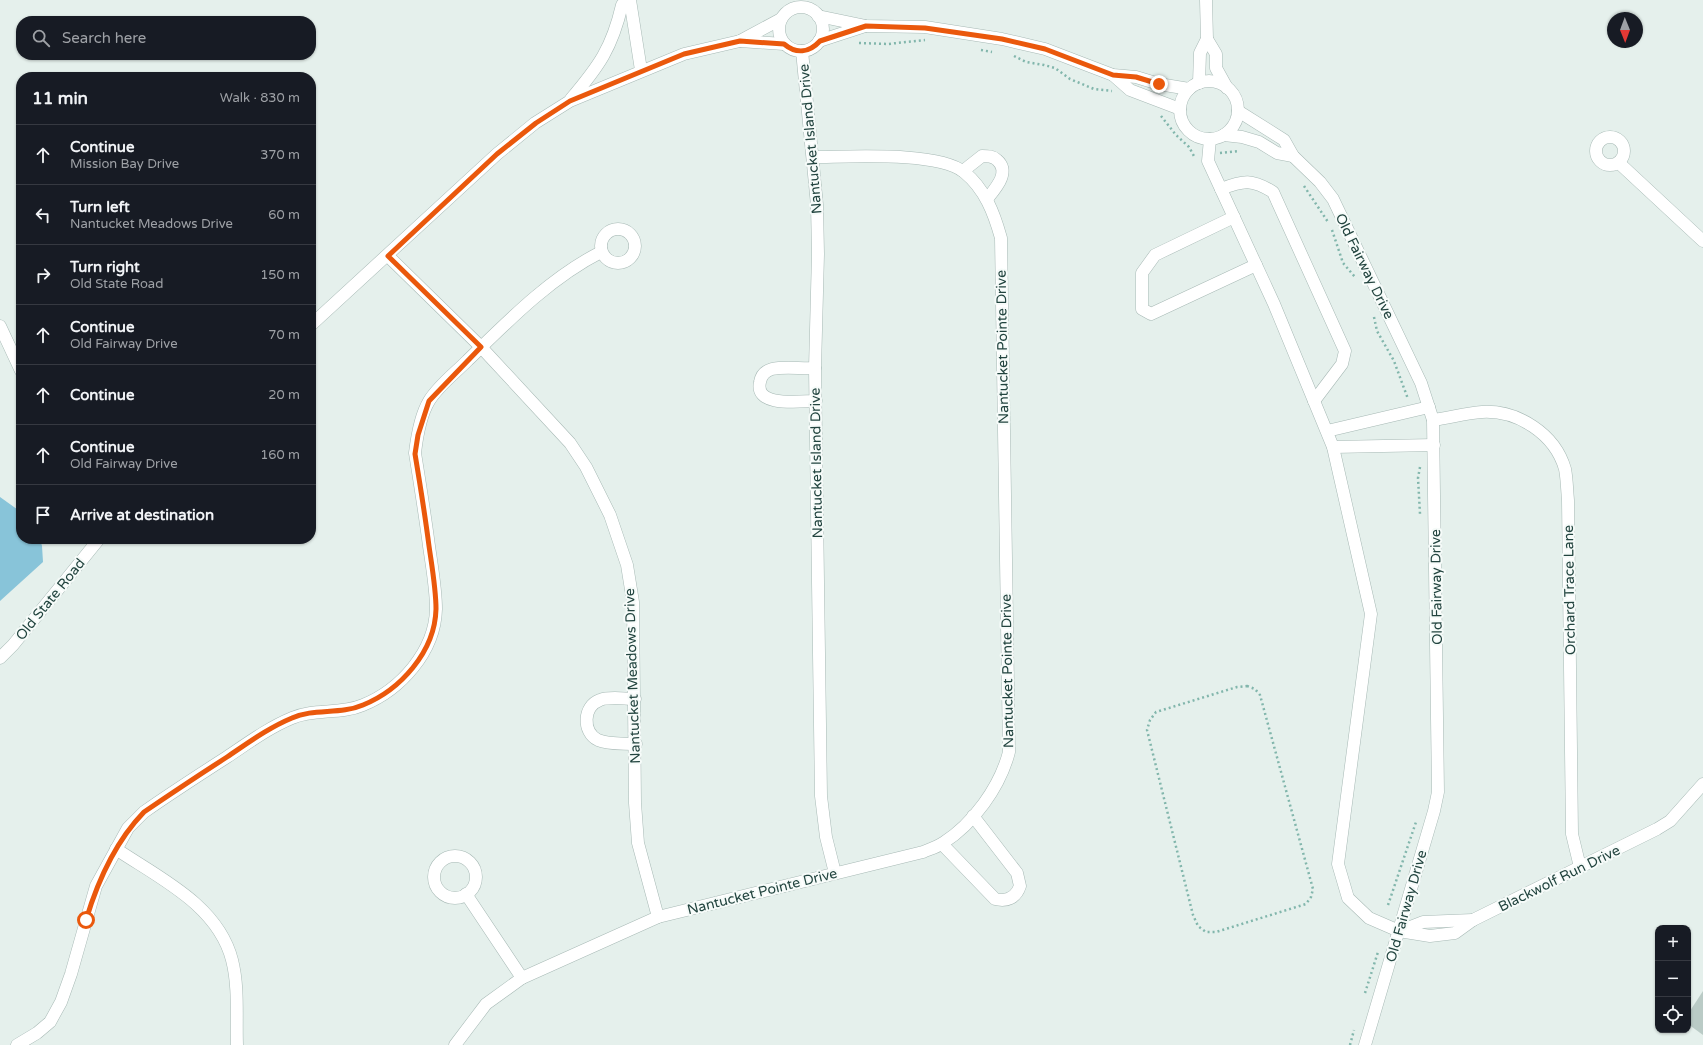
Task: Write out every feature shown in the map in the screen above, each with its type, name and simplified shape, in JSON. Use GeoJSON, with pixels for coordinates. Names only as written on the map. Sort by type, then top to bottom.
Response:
{"type":"FeatureCollection","features":[{"type":"Feature","properties":{"kind":"street"},"geometry":{"type":"LineString","coordinates":[[570,101],[595,71],[611,44],[622,5],[626,0]]}},
{"type":"Feature","properties":{"kind":"street"},"geometry":{"type":"LineString","coordinates":[[630,0],[641,70]]}},
{"type":"Feature","properties":{"kind":"street"},"geometry":{"type":"LineString","coordinates":[[1206,0],[1207,39],[1200,53],[1194,86],[1182,98],[1180,109],[1181,119],[1186,128],[1194,135],[1210,139],[1224,136],[1232,129],[1237,120],[1238,111],[1235,98],[1216,68],[1216,54],[1207,39]]}},
{"type":"Feature","properties":{"kind":"street"},"geometry":{"type":"LineString","coordinates":[[316,321],[388,256],[497,154],[536,123],[570,101],[641,70],[684,54],[740,41],[781,19],[796,4],[811,9],[821,20],[822,34],[820,41]]}},
{"type":"Feature","properties":{"kind":"street"},"geometry":{"type":"LineString","coordinates":[[818,16],[866,26],[925,28],[1002,39],[1045,49],[1113,75],[1136,77],[1159,84],[1194,86],[1211,81],[1228,88]]}},
{"type":"Feature","properties":{"kind":"street"},"geometry":{"type":"LineString","coordinates":[[781,19],[779,32],[784,44],[789,48],[802,51],[815,46],[820,41],[866,26]]}},
{"type":"Feature","properties":{"kind":"street"},"geometry":{"type":"LineString","coordinates":[[740,41],[784,44]]}},
{"type":"Feature","properties":{"kind":"street","name":"Nantucket Island Drive"},"geometry":{"type":"LineString","coordinates":[[802,51],[813,157],[818,254],[815,368],[821,796],[826,837],[835,873]]}},
{"type":"Feature","properties":{"kind":"street"},"geometry":{"type":"LineString","coordinates":[[1113,75],[1130,90],[1180,109]]}},
{"type":"Feature","properties":{"kind":"street","name":"Old Fairway Drive"},"geometry":{"type":"LineString","coordinates":[[1238,111],[1284,140],[1293,156],[1320,182],[1333,199],[1421,383],[1433,420],[1438,792],[1434,811],[1366,1045]]}},
{"type":"Feature","properties":{"kind":"street","name":"Old Fairway Drive"},"geometry":{"type":"LineString","coordinates":[[1224,136],[1242,137],[1259,142],[1278,153],[1293,156]]}},
{"type":"Feature","properties":{"kind":"street"},"geometry":{"type":"LineString","coordinates":[[1210,139],[1208,161],[1256,265],[1333,447],[1434,445]]}},
{"type":"Feature","properties":{"kind":"street"},"geometry":{"type":"LineString","coordinates":[[963,171],[982,156],[993,157],[1000,163],[1002,168],[1001,180],[987,199]]}},
{"type":"Feature","properties":{"kind":"street","name":"Nantucket Pointe Drive"},"geometry":{"type":"LineString","coordinates":[[455,1045],[486,1004],[522,978],[658,917],[923,852],[942,844],[958,832],[973,816],[1000,778],[1005,766],[1009,752],[1001,238],[995,218],[987,199],[976,184],[963,171],[942,162],[917,158],[813,157]]}},
{"type":"Feature","properties":{"kind":"street"},"geometry":{"type":"LineString","coordinates":[[1619,162],[1703,241]]}},
{"type":"Feature","properties":{"kind":"street"},"geometry":{"type":"LineString","coordinates":[[1221,189],[1238,182],[1248,182],[1261,185],[1273,192],[1342,344],[1345,351],[1342,364],[1314,401]]}},
{"type":"Feature","properties":{"kind":"street"},"geometry":{"type":"LineString","coordinates":[[1234,217],[1154,255],[1142,273],[1142,309],[1151,314],[1256,265]]}},
{"type":"Feature","properties":{"kind":"street"},"geometry":{"type":"LineString","coordinates":[[17,1045],[50,1022],[61,1002],[96,886],[128,828],[144,812],[267,730],[293,717],[319,712],[341,712],[362,706],[388,693],[408,673],[422,654],[431,634],[436,610],[433,572],[415,454],[418,435],[429,401],[481,347],[554,282],[581,262],[601,252]]}},
{"type":"Feature","properties":{"kind":"street","name":"Nantucket Meadows Drive"},"geometry":{"type":"LineString","coordinates":[[388,256],[481,347],[570,443],[586,467],[610,515],[627,565],[633,602],[636,744],[635,803],[638,843],[658,917]]}},
{"type":"Feature","properties":{"kind":"street"},"geometry":{"type":"LineString","coordinates":[[0,326],[16,360]]}},
{"type":"Feature","properties":{"kind":"street"},"geometry":{"type":"LineString","coordinates":[[815,368],[770,370],[762,377],[759,384],[763,395],[772,401],[816,401]]}},
{"type":"Feature","properties":{"kind":"street"},"geometry":{"type":"LineString","coordinates":[[1327,431],[1429,406]]}},
{"type":"Feature","properties":{"kind":"street","name":"Orchard Trace Lane"},"geometry":{"type":"LineString","coordinates":[[1433,420],[1482,412],[1514,416],[1539,431],[1559,455],[1565,469],[1568,500],[1572,834],[1580,867]]}},
{"type":"Feature","properties":{"kind":"street","name":"Blackwolf Run Drive"},"geometry":{"type":"LineString","coordinates":[[1333,447],[1371,614],[1338,864],[1348,898],[1369,918],[1399,931],[1430,936],[1455,933],[1473,920],[1670,821],[1703,784]]}},
{"type":"Feature","properties":{"kind":"street","name":"Old State Road"},"geometry":{"type":"LineString","coordinates":[[0,658],[13,645],[95,544]]}},
{"type":"Feature","properties":{"kind":"street"},"geometry":{"type":"LineString","coordinates":[[635,699],[600,700],[589,710],[586,720],[587,727],[596,739],[604,742],[636,744]]}},
{"type":"Feature","properties":{"kind":"street"},"geometry":{"type":"LineString","coordinates":[[942,844],[990,896],[1001,901],[1007,900],[1014,896],[1020,886],[1017,873],[973,816]]}},
{"type":"Feature","properties":{"kind":"street"},"geometry":{"type":"LineString","coordinates":[[116,849],[192,899],[218,927],[232,960],[236,982],[237,1045]]}},
{"type":"Feature","properties":{"kind":"street"},"geometry":{"type":"LineString","coordinates":[[466,894],[522,978]]}},
{"type":"Feature","properties":{"kind":"path"},"geometry":{"type":"LineString","coordinates":[[854,43],[888,44],[930,41]]}},
{"type":"Feature","properties":{"kind":"path"},"geometry":{"type":"LineString","coordinates":[[974,48],[996,52]]}},
{"type":"Feature","properties":{"kind":"path"},"geometry":{"type":"LineString","coordinates":[[1010,55],[1026,62],[1055,68],[1070,79],[1094,89],[1119,92]]}},
{"type":"Feature","properties":{"kind":"path"},"geometry":{"type":"LineString","coordinates":[[1158,114],[1176,135],[1189,147],[1196,160],[1208,155],[1245,150]]}},
{"type":"Feature","properties":{"kind":"path"},"geometry":{"type":"LineString","coordinates":[[1303,185],[1330,225],[1344,263],[1358,284]]}},
{"type":"Feature","properties":{"kind":"path"},"geometry":{"type":"LineString","coordinates":[[1371,310],[1377,331],[1394,361],[1408,399]]}},
{"type":"Feature","properties":{"kind":"path"},"geometry":{"type":"LineString","coordinates":[[1420,517],[1418,478],[1421,460]]}},
{"type":"Feature","properties":{"kind":"path"},"geometry":{"type":"LineString","coordinates":[[1247,686],[1255,689],[1260,696],[1289,795],[1313,889],[1311,897],[1306,904],[1216,932],[1206,932],[1198,926],[1193,915],[1148,741],[1147,730],[1150,720],[1156,712],[1237,687],[1247,686]]}},
{"type":"Feature","properties":{"kind":"path"},"geometry":{"type":"LineString","coordinates":[[1388,904],[1417,820]]}},
{"type":"Feature","properties":{"kind":"water"},"geometry":{"type":"Polygon","coordinates":[[[0,497],[16,508],[16,544],[41,544],[43,562],[0,601],[0,497]]]}},
{"type":"Feature","properties":{"kind":"building"},"geometry":{"type":"Polygon","coordinates":[[[1703,991],[1703,1035],[1691,1026],[1691,1009],[1703,991]]]}},
{"type":"Feature","properties":{"kind":"route"},"geometry":{"type":"LineString","coordinates":[[86,920],[96,886],[128,828],[144,812],[267,730],[293,717],[319,712],[341,712],[362,706],[388,693],[408,673],[422,654],[431,634],[436,610],[433,572],[415,454],[418,435],[429,401],[481,347],[388,256],[497,154],[536,123],[570,101],[641,70],[684,54],[740,41],[784,44],[795,50],[809,50],[820,41],[866,26],[925,28],[963,32],[1002,39],[1045,49],[1113,75],[1136,77],[1159,84]]}}]}
